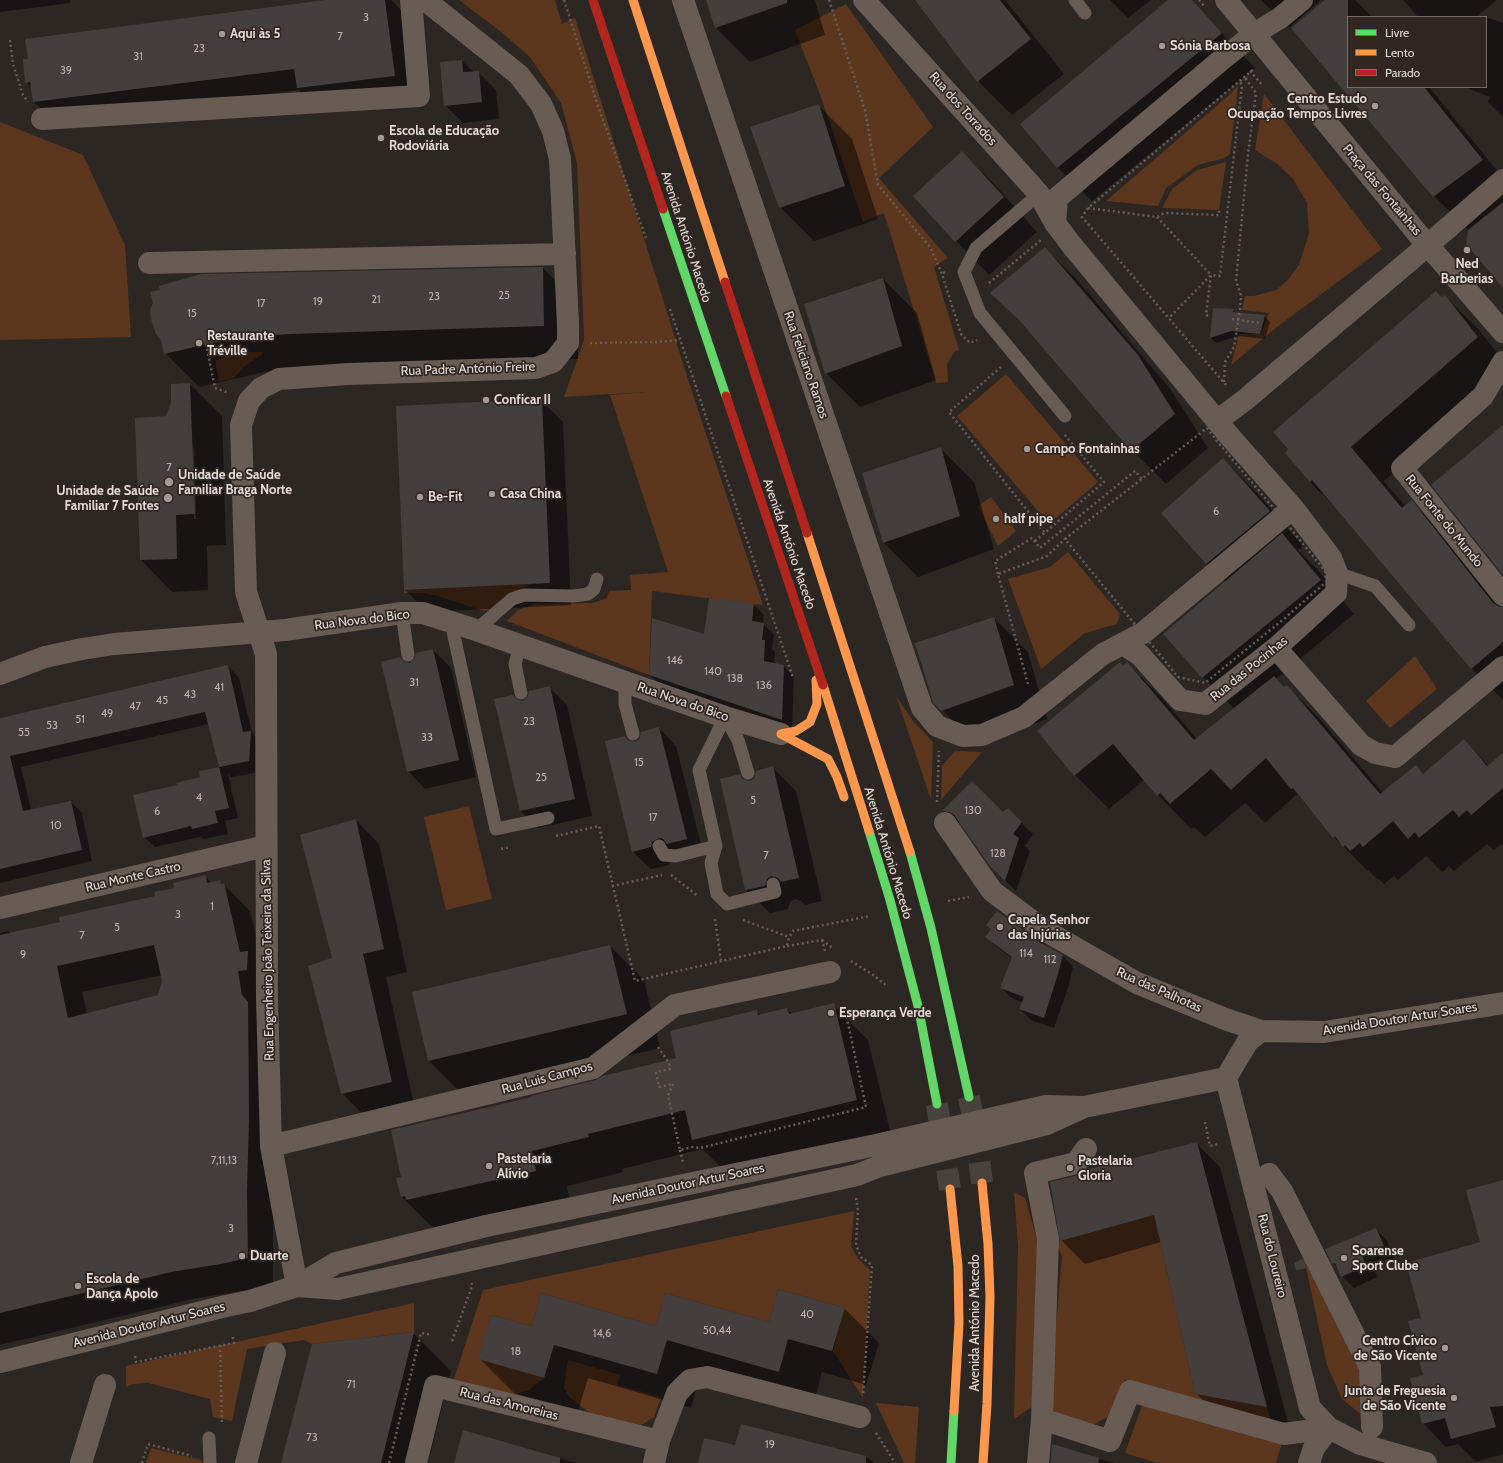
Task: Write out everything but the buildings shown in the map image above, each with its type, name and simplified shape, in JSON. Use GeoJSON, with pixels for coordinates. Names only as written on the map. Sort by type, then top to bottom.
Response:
{"type":"FeatureCollection","features":[{"type":"Feature","properties":{"kind":"highway","name":"Avenida António Macedo"},"geometry":{"type":"LineString","coordinates":[[593,0],[772,538],[815,658],[885,884],[918,1006],[938,1104]]}},
{"type":"Feature","properties":{"kind":"highway","name":"Avenida António Macedo"},"geometry":{"type":"LineString","coordinates":[[633,0],[906,834],[931,928],[969,1097]]}},
{"type":"Feature","properties":{"kind":"highway"},"geometry":{"type":"LineString","coordinates":[[781,734],[796,731],[810,722],[817,704],[815,658]]}},
{"type":"Feature","properties":{"kind":"highway"},"geometry":{"type":"LineString","coordinates":[[781,734],[828,759],[837,777],[847,807]]}},
{"type":"Feature","properties":{"kind":"highway"},"geometry":{"type":"LineString","coordinates":[[868,858],[885,884]]}},
{"type":"Feature","properties":{"kind":"highway","name":"Avenida António Macedo"},"geometry":{"type":"LineString","coordinates":[[982,1183],[988,1244],[990,1297],[983,1463]]}},
{"type":"Feature","properties":{"kind":"highway","name":"Avenida António Macedo"},"geometry":{"type":"LineString","coordinates":[[950,1189],[958,1266],[959,1323],[951,1463]]}},
{"type":"Feature","properties":{"kind":"street"},"geometry":{"type":"LineString","coordinates":[[37,113],[419,96],[412,0]]}},
{"type":"Feature","properties":{"kind":"street"},"geometry":{"type":"LineString","coordinates":[[425,0],[519,75],[541,104],[553,131],[560,159],[568,343]]}},
{"type":"Feature","properties":{"kind":"street","name":"Rua Feliciano Ramos"},"geometry":{"type":"LineString","coordinates":[[683,0],[922,708],[939,736]]}},
{"type":"Feature","properties":{"kind":"street","name":"Rua dos Torrados"},"geometry":{"type":"LineString","coordinates":[[864,0],[1039,194],[1055,223]]}},
{"type":"Feature","properties":{"kind":"street"},"geometry":{"type":"LineString","coordinates":[[1302,0],[1280,18],[1254,34],[1220,61],[1057,198],[1055,223],[1217,421],[1288,513],[1331,558],[1338,573]]}},
{"type":"Feature","properties":{"kind":"street","name":"Praça das Fontainhas"},"geometry":{"type":"LineString","coordinates":[[1217,421],[1246,399],[1428,245],[1254,34],[1218,6]]}},
{"type":"Feature","properties":{"kind":"street"},"geometry":{"type":"LineString","coordinates":[[1503,180],[1428,245],[1503,332]]}},
{"type":"Feature","properties":{"kind":"street"},"geometry":{"type":"LineString","coordinates":[[149,263],[565,254]]}},
{"type":"Feature","properties":{"kind":"street","name":"Rua Padre António Freire"},"geometry":{"type":"LineString","coordinates":[[259,632],[246,592],[241,425],[249,401],[261,388],[279,380],[348,374],[536,368],[553,362],[568,343]]}},
{"type":"Feature","properties":{"kind":"street","name":"Rua Fonte do Mundo"},"geometry":{"type":"LineString","coordinates":[[1503,362],[1483,396],[1402,468],[1503,595]]}},
{"type":"Feature","properties":{"kind":"street"},"geometry":{"type":"LineString","coordinates":[[939,736],[982,735],[1024,717],[1103,654],[1143,633],[1288,513]]}},
{"type":"Feature","properties":{"kind":"street","name":"Rua das Pocinhas"},"geometry":{"type":"LineString","coordinates":[[1123,644],[1140,655],[1180,700],[1205,704],[1276,648],[1336,594],[1338,573]]}},
{"type":"Feature","properties":{"kind":"street","name":"Rua Nova do Bico"},"geometry":{"type":"LineString","coordinates":[[0,674],[45,657],[114,644],[259,632],[402,613],[423,613],[725,717],[781,734]]}},
{"type":"Feature","properties":{"kind":"street","name":"Rua Engenheiro João Teixeira da Silva"},"geometry":{"type":"LineString","coordinates":[[259,632],[266,654],[267,998],[271,1146],[297,1286]]}},
{"type":"Feature","properties":{"kind":"street"},"geometry":{"type":"LineString","coordinates":[[1276,648],[1362,745],[1375,753],[1395,757],[1503,667]]}},
{"type":"Feature","properties":{"kind":"street","name":"Rua das Palhotas"},"geometry":{"type":"LineString","coordinates":[[945,823],[992,891],[1044,930],[1137,983],[1225,1019],[1261,1031]]}},
{"type":"Feature","properties":{"kind":"street","name":"Rua Monte Castro"},"geometry":{"type":"LineString","coordinates":[[0,908],[266,846]]}},
{"type":"Feature","properties":{"kind":"street","name":"Rua Luis Campos"},"geometry":{"type":"LineString","coordinates":[[271,1146],[593,1068],[675,1005],[830,972]]}},
{"type":"Feature","properties":{"kind":"street","name":"Avenida Doutor Artur Soares"},"geometry":{"type":"LineString","coordinates":[[1261,1031],[1324,1032],[1503,1003]]}},
{"type":"Feature","properties":{"kind":"street"},"geometry":{"type":"LineString","coordinates":[[1226,1078],[1248,1042],[1261,1031]]}},
{"type":"Feature","properties":{"kind":"street","name":"Avenida Doutor Artur Soares"},"geometry":{"type":"LineString","coordinates":[[0,1362],[250,1301],[297,1286],[336,1263],[486,1226],[878,1155],[1046,1115],[1226,1078]]}},
{"type":"Feature","properties":{"kind":"street","name":"Rua do Loureiro"},"geometry":{"type":"LineString","coordinates":[[1226,1078],[1310,1408],[1329,1428],[1360,1444],[1426,1463]]}},
{"type":"Feature","properties":{"kind":"street"},"geometry":{"type":"LineString","coordinates":[[1038,1463],[1042,1419],[1048,1239],[1035,1173],[1076,1163],[1086,1149]]}},
{"type":"Feature","properties":{"kind":"street","name":"Avenida Doutor Artur Soares"},"geometry":{"type":"LineString","coordinates":[[297,1286],[338,1289],[857,1175],[878,1155]]}},
{"type":"Feature","properties":{"kind":"street"},"geometry":{"type":"LineString","coordinates":[[1269,1174],[1282,1191],[1370,1368],[1372,1427]]}},
{"type":"Feature","properties":{"kind":"street"},"geometry":{"type":"LineString","coordinates":[[246,1463],[275,1353]]}},
{"type":"Feature","properties":{"kind":"street"},"geometry":{"type":"LineString","coordinates":[[654,1463],[659,1441],[677,1393],[690,1380],[707,1377],[860,1417]]}},
{"type":"Feature","properties":{"kind":"street"},"geometry":{"type":"LineString","coordinates":[[81,1463],[105,1385]]}},
{"type":"Feature","properties":{"kind":"street","name":"Rua das Amoreiras"},"geometry":{"type":"LineString","coordinates":[[416,1463],[435,1386],[659,1441]]}},
{"type":"Feature","properties":{"kind":"street"},"geometry":{"type":"LineString","coordinates":[[1042,1419],[1110,1441],[1130,1392],[1284,1434],[1329,1428]]}},
{"type":"Feature","properties":{"kind":"street"},"geometry":{"type":"LineString","coordinates":[[1309,1463],[1314,1448],[1329,1428]]}},
{"type":"Feature","properties":{"kind":"lane"},"geometry":{"type":"LineString","coordinates":[[1075,0],[1085,13]]}},
{"type":"Feature","properties":{"kind":"lane"},"geometry":{"type":"LineString","coordinates":[[1039,194],[976,248],[964,272],[980,313],[1065,416]]}},
{"type":"Feature","properties":{"kind":"lane"},"geometry":{"type":"LineString","coordinates":[[1338,573],[1375,586],[1409,625]]}},
{"type":"Feature","properties":{"kind":"lane"},"geometry":{"type":"LineString","coordinates":[[476,630],[512,599],[524,595],[573,596],[588,594],[594,589],[597,579]]}},
{"type":"Feature","properties":{"kind":"lane"},"geometry":{"type":"LineString","coordinates":[[402,613],[408,655]]}},
{"type":"Feature","properties":{"kind":"lane"},"geometry":{"type":"LineString","coordinates":[[451,622],[496,829],[548,818]]}},
{"type":"Feature","properties":{"kind":"lane"},"geometry":{"type":"LineString","coordinates":[[520,646],[515,664],[521,693]]}},
{"type":"Feature","properties":{"kind":"lane"},"geometry":{"type":"LineString","coordinates":[[625,682],[625,704],[633,734]]}},
{"type":"Feature","properties":{"kind":"lane"},"geometry":{"type":"LineString","coordinates":[[725,717],[738,740],[748,773]]}},
{"type":"Feature","properties":{"kind":"lane"},"geometry":{"type":"LineString","coordinates":[[725,717],[699,770],[716,846],[711,863],[717,894],[727,904],[775,892],[773,884]]}},
{"type":"Feature","properties":{"kind":"lane"},"geometry":{"type":"LineString","coordinates":[[659,846],[664,854],[676,856],[716,846]]}},
{"type":"Feature","properties":{"kind":"lane"},"geometry":{"type":"LineString","coordinates":[[209,1438],[210,1463]]}},
{"type":"Feature","properties":{"kind":"path"},"geometry":{"type":"LineString","coordinates":[[564,0],[599,109],[647,241]]}},
{"type":"Feature","properties":{"kind":"path"},"geometry":{"type":"LineString","coordinates":[[829,0],[865,110],[878,185],[930,247],[941,271]]}},
{"type":"Feature","properties":{"kind":"path"},"geometry":{"type":"LineString","coordinates":[[1199,0],[1218,6]]}},
{"type":"Feature","properties":{"kind":"path"},"geometry":{"type":"LineString","coordinates":[[10,40],[13,64],[23,95],[37,113]]}},
{"type":"Feature","properties":{"kind":"path"},"geometry":{"type":"LineString","coordinates":[[1250,71],[1263,86]]}},
{"type":"Feature","properties":{"kind":"path"},"geometry":{"type":"LineString","coordinates":[[1157,217],[1211,275],[1220,276],[1242,85],[1235,76]]}},
{"type":"Feature","properties":{"kind":"path"},"geometry":{"type":"LineString","coordinates":[[1239,80],[1088,208],[1082,217],[1224,383],[1225,362],[1234,346],[1241,295],[1236,281],[1248,154],[1256,93],[1244,76]]}},
{"type":"Feature","properties":{"kind":"path"},"geometry":{"type":"LineString","coordinates":[[1088,208],[1157,217],[1164,213],[1219,215],[1219,210]]}},
{"type":"Feature","properties":{"kind":"path"},"geometry":{"type":"LineString","coordinates":[[1011,265],[1039,242]]}},
{"type":"Feature","properties":{"kind":"path"},"geometry":{"type":"LineString","coordinates":[[1208,316],[1206,315],[1211,275]]}},
{"type":"Feature","properties":{"kind":"path"},"geometry":{"type":"LineString","coordinates":[[1169,318],[1211,275]]}},
{"type":"Feature","properties":{"kind":"path"},"geometry":{"type":"LineString","coordinates":[[668,305],[794,681]]}},
{"type":"Feature","properties":{"kind":"path"},"geometry":{"type":"LineString","coordinates":[[1232,320],[1260,323]]}},
{"type":"Feature","properties":{"kind":"path"},"geometry":{"type":"LineString","coordinates":[[568,343],[657,342],[680,340]]}},
{"type":"Feature","properties":{"kind":"path"},"geometry":{"type":"LineString","coordinates":[[206,344],[215,388],[234,395]]}},
{"type":"Feature","properties":{"kind":"path"},"geometry":{"type":"LineString","coordinates":[[1005,364],[949,412],[1045,533]]}},
{"type":"Feature","properties":{"kind":"path"},"geometry":{"type":"LineString","coordinates":[[998,574],[1047,556],[1065,539],[1207,428],[1220,446],[1288,513],[1325,571],[1326,582],[1285,618],[1205,683],[1178,677],[1065,539]]}},
{"type":"Feature","properties":{"kind":"path"},"geometry":{"type":"LineString","coordinates":[[1035,541],[1104,482],[1060,429]]}},
{"type":"Feature","properties":{"kind":"path"},"geometry":{"type":"LineString","coordinates":[[1029,686],[995,561],[1032,538],[1040,548],[1135,471],[1142,479]]}},
{"type":"Feature","properties":{"kind":"path"},"geometry":{"type":"LineString","coordinates":[[939,736],[936,800],[945,823]]}},
{"type":"Feature","properties":{"kind":"path"},"geometry":{"type":"LineString","coordinates":[[599,826],[635,981],[721,960],[788,946],[788,938],[793,931]]}},
{"type":"Feature","properties":{"kind":"path"},"geometry":{"type":"LineString","coordinates":[[714,915],[721,960]]}},
{"type":"Feature","properties":{"kind":"path"},"geometry":{"type":"LineString","coordinates":[[822,940],[834,949]]}},
{"type":"Feature","properties":{"kind":"path"},"geometry":{"type":"LineString","coordinates":[[847,959],[872,974],[887,986]]}},
{"type":"Feature","properties":{"kind":"path"},"geometry":{"type":"LineString","coordinates":[[669,1063],[670,1069],[656,1072],[659,1087],[673,1084],[668,1095],[680,1150],[693,1147],[700,1148],[866,1107],[844,1004]]}},
{"type":"Feature","properties":{"kind":"path"},"geometry":{"type":"LineString","coordinates":[[1205,1122],[1210,1146]]}},
{"type":"Feature","properties":{"kind":"path"},"geometry":{"type":"LineString","coordinates":[[856,1198],[858,1210],[856,1245],[861,1257],[872,1265],[863,1398],[860,1417],[879,1437],[895,1463]]}},
{"type":"Feature","properties":{"kind":"path"},"geometry":{"type":"LineString","coordinates":[[452,1341],[471,1289]]}},
{"type":"Feature","properties":{"kind":"path"},"geometry":{"type":"LineString","coordinates":[[389,1463],[421,1333],[432,1335]]}},
{"type":"Feature","properties":{"kind":"path"},"geometry":{"type":"LineString","coordinates":[[135,1356],[136,1362],[234,1343],[232,1335]]}},
{"type":"Feature","properties":{"kind":"path"},"geometry":{"type":"LineString","coordinates":[[220,1345],[222,1426]]}},
{"type":"Feature","properties":{"kind":"path"},"geometry":{"type":"LineString","coordinates":[[142,1463],[148,1444],[196,1457],[222,1419]]}},
{"type":"Feature","properties":{"kind":"shaded area"},"geometry":{"type":"Polygon","coordinates":[[[459,0],[555,0],[562,24],[575,18],[691,389],[763,605],[652,591],[649,675],[507,621],[518,610],[535,604],[593,603],[607,598],[609,591],[631,590],[630,575],[668,572],[610,395],[647,392],[564,397],[584,340],[577,163],[561,103],[530,57],[500,31],[459,0]]]}},
{"type":"Feature","properties":{"kind":"shaded area"},"geometry":{"type":"Polygon","coordinates":[[[846,4],[933,127],[879,178],[948,258],[934,267],[959,350],[954,352],[947,364],[948,382],[936,383],[884,213],[863,222],[822,100],[795,30],[846,4]]]}},
{"type":"Feature","properties":{"kind":"shaded area"},"geometry":{"type":"Polygon","coordinates":[[[1238,86],[1230,154],[1224,158],[1198,165],[1166,188],[1158,206],[1106,201],[1227,97],[1238,86]]]}},
{"type":"Feature","properties":{"kind":"shaded area"},"geometry":{"type":"Polygon","coordinates":[[[1264,94],[1382,249],[1277,327],[1231,365],[1239,334],[1261,334],[1269,313],[1242,310],[1245,296],[1254,296],[1276,290],[1287,281],[1299,265],[1309,233],[1307,203],[1293,179],[1277,164],[1255,150],[1264,94]]]}},
{"type":"Feature","properties":{"kind":"shaded area"},"geometry":{"type":"Polygon","coordinates":[[[0,122],[83,155],[125,245],[131,337],[0,340],[0,122]]]}},
{"type":"Feature","properties":{"kind":"shaded area"},"geometry":{"type":"Polygon","coordinates":[[[1226,162],[1219,210],[1162,208],[1172,189],[1197,170],[1226,162]]]}},
{"type":"Feature","properties":{"kind":"shaded area"},"geometry":{"type":"Polygon","coordinates":[[[244,352],[263,352],[263,354],[246,365],[233,379],[219,381],[215,360],[244,352]]]}},
{"type":"Feature","properties":{"kind":"shaded area","name":"Campo Fontainhas"},"geometry":{"type":"Polygon","coordinates":[[[1006,374],[1098,482],[1049,524],[957,416],[1006,374]]]}},
{"type":"Feature","properties":{"kind":"shaded area","name":"half pipe"},"geometry":{"type":"Polygon","coordinates":[[[991,497],[1016,531],[998,546],[978,506],[991,497]]]}},
{"type":"Feature","properties":{"kind":"shaded area"},"geometry":{"type":"Polygon","coordinates":[[[1068,552],[1120,614],[1117,624],[1085,633],[1041,669],[1008,579],[1050,567],[1068,552]]]}},
{"type":"Feature","properties":{"kind":"shaded area"},"geometry":{"type":"Polygon","coordinates":[[[531,584],[520,589],[491,609],[484,611],[438,596],[422,593],[404,593],[404,590],[531,584]]]}},
{"type":"Feature","properties":{"kind":"shaded area"},"geometry":{"type":"Polygon","coordinates":[[[1415,656],[1437,689],[1390,728],[1366,701],[1415,656]]]}},
{"type":"Feature","properties":{"kind":"shaded area"},"geometry":{"type":"Polygon","coordinates":[[[896,696],[913,721],[933,742],[931,800],[896,696]]]}},
{"type":"Feature","properties":{"kind":"shaded area"},"geometry":{"type":"Polygon","coordinates":[[[955,751],[982,752],[941,800],[942,766],[955,751]]]}},
{"type":"Feature","properties":{"kind":"shaded area"},"geometry":{"type":"Polygon","coordinates":[[[469,806],[492,899],[446,910],[424,817],[469,806]]]}},
{"type":"Feature","properties":{"kind":"shaded area"},"geometry":{"type":"Polygon","coordinates":[[[1014,1192],[1025,1198],[1039,1246],[1033,1406],[1014,1419],[1018,1246],[1014,1192]]]}},
{"type":"Feature","properties":{"kind":"shaded area"},"geometry":{"type":"Polygon","coordinates":[[[854,1211],[851,1246],[859,1260],[870,1270],[863,1398],[833,1351],[845,1308],[778,1289],[769,1322],[665,1293],[656,1326],[541,1293],[532,1326],[491,1315],[479,1359],[544,1378],[529,1390],[512,1395],[454,1379],[483,1290],[854,1211]]]}},
{"type":"Feature","properties":{"kind":"shaded area"},"geometry":{"type":"Polygon","coordinates":[[[1154,1215],[1195,1394],[1267,1407],[1271,1423],[1125,1380],[1124,1387],[1108,1417],[1090,1426],[1054,1411],[1050,1400],[1062,1256],[1055,1242],[1154,1215]]]}},
{"type":"Feature","properties":{"kind":"shaded area"},"geometry":{"type":"Polygon","coordinates":[[[1297,1240],[1363,1369],[1363,1416],[1342,1399],[1327,1365],[1307,1272],[1297,1240]]]}},
{"type":"Feature","properties":{"kind":"shaded area"},"geometry":{"type":"Polygon","coordinates":[[[414,1303],[414,1332],[312,1344],[304,1340],[247,1349],[232,1421],[213,1417],[210,1399],[148,1383],[133,1384],[126,1387],[126,1366],[414,1303]]]}},
{"type":"Feature","properties":{"kind":"shaded area"},"geometry":{"type":"Polygon","coordinates":[[[568,1360],[621,1375],[617,1385],[661,1397],[654,1417],[640,1426],[591,1414],[570,1398],[564,1388],[568,1360]]]}},
{"type":"Feature","properties":{"kind":"shaded area"},"geometry":{"type":"Polygon","coordinates":[[[876,1403],[919,1407],[915,1463],[904,1463],[876,1403]]]}},
{"type":"Feature","properties":{"kind":"shaded area"},"geometry":{"type":"Polygon","coordinates":[[[1143,1403],[1282,1443],[1276,1463],[1157,1463],[1125,1453],[1143,1403]]]}},
{"type":"Feature","properties":{"kind":"shaded area"},"geometry":{"type":"Polygon","coordinates":[[[151,1448],[201,1460],[202,1463],[146,1463],[151,1448]]]}},
{"type":"Feature","properties":{"kind":"tunnel"},"geometry":{"type":"LineString","coordinates":[[969,1097],[977,1140],[982,1183]]}},
{"type":"Feature","properties":{"kind":"tunnel"},"geometry":{"type":"LineString","coordinates":[[937,1104],[950,1189]]}},
{"type":"Feature","properties":{"kind":"traffic: fast"},"geometry":{"type":"LineString","coordinates":[[663,209],[726,396]]}},
{"type":"Feature","properties":{"kind":"traffic: fast"},"geometry":{"type":"LineString","coordinates":[[869,831],[890,900],[918,1006],[937,1104]]}},
{"type":"Feature","properties":{"kind":"traffic: fast"},"geometry":{"type":"LineString","coordinates":[[910,852],[931,928],[969,1097]]}},
{"type":"Feature","properties":{"kind":"traffic: fast"},"geometry":{"type":"LineString","coordinates":[[951,1463],[954,1411]]}},
{"type":"Feature","properties":{"kind":"traffic: slow"},"geometry":{"type":"LineString","coordinates":[[633,0],[725,282]]}},
{"type":"Feature","properties":{"kind":"traffic: slow"},"geometry":{"type":"LineString","coordinates":[[807,533],[910,852]]}},
{"type":"Feature","properties":{"kind":"traffic: slow"},"geometry":{"type":"LineString","coordinates":[[781,734],[796,731],[810,722],[817,704],[816,680]]}},
{"type":"Feature","properties":{"kind":"traffic: slow"},"geometry":{"type":"LineString","coordinates":[[823,685],[869,831]]}},
{"type":"Feature","properties":{"kind":"traffic: slow"},"geometry":{"type":"LineString","coordinates":[[781,734],[828,759],[837,777],[844,797]]}},
{"type":"Feature","properties":{"kind":"traffic: slow"},"geometry":{"type":"LineString","coordinates":[[982,1183],[988,1244],[990,1297],[987,1404],[983,1463]]}},
{"type":"Feature","properties":{"kind":"traffic: slow"},"geometry":{"type":"LineString","coordinates":[[950,1189],[958,1266],[959,1323],[954,1411]]}},
{"type":"Feature","properties":{"kind":"traffic: jam"},"geometry":{"type":"LineString","coordinates":[[593,0],[663,209]]}},
{"type":"Feature","properties":{"kind":"traffic: jam"},"geometry":{"type":"LineString","coordinates":[[725,282],[807,533]]}},
{"type":"Feature","properties":{"kind":"traffic: jam"},"geometry":{"type":"LineString","coordinates":[[726,396],[823,685]]}},
{"type":"Feature","properties":{"kind":"place","name":"Aqui às 5"},"geometry":{"type":"Point","coordinates":[222,34]}},
{"type":"Feature","properties":{"kind":"place","name":"Sónia Barbosa"},"geometry":{"type":"Point","coordinates":[1162,46]}},
{"type":"Feature","properties":{"kind":"place","name":"Centro Estudo Ocupação Tempos Livres"},"geometry":{"type":"Point","coordinates":[1375,106]}},
{"type":"Feature","properties":{"kind":"place","name":"Escola de Educação Rodoviária"},"geometry":{"type":"Point","coordinates":[381,138]}},
{"type":"Feature","properties":{"kind":"place","name":"Ned Barberias"},"geometry":{"type":"Point","coordinates":[1467,250]}},
{"type":"Feature","properties":{"kind":"place","name":"Restaurante Tréville"},"geometry":{"type":"Point","coordinates":[199,343]}},
{"type":"Feature","properties":{"kind":"place","name":"Conficar II"},"geometry":{"type":"Point","coordinates":[486,400]}},
{"type":"Feature","properties":{"kind":"place","name":"Campo Fontainhas"},"geometry":{"type":"Point","coordinates":[1027,449]}},
{"type":"Feature","properties":{"kind":"place","name":"Unidade de Saúde Familiar Braga Norte"},"geometry":{"type":"Point","coordinates":[169,482]}},
{"type":"Feature","properties":{"kind":"place","name":"Casa China"},"geometry":{"type":"Point","coordinates":[492,494]}},
{"type":"Feature","properties":{"kind":"place","name":"Be-Fit"},"geometry":{"type":"Point","coordinates":[420,497]}},
{"type":"Feature","properties":{"kind":"place","name":"Unidade de Saúde Familiar 7 Fontes"},"geometry":{"type":"Point","coordinates":[168,498]}},
{"type":"Feature","properties":{"kind":"place","name":"half pipe"},"geometry":{"type":"Point","coordinates":[996,519]}},
{"type":"Feature","properties":{"kind":"place","name":"Capela Senhor das Injúrias"},"geometry":{"type":"Point","coordinates":[1000,927]}},
{"type":"Feature","properties":{"kind":"place","name":"Esperança Verde"},"geometry":{"type":"Point","coordinates":[831,1013]}},
{"type":"Feature","properties":{"kind":"place","name":"Pastelaria Alívio"},"geometry":{"type":"Point","coordinates":[489,1166]}},
{"type":"Feature","properties":{"kind":"place","name":"Pastelaria Gloria"},"geometry":{"type":"Point","coordinates":[1070,1168]}},
{"type":"Feature","properties":{"kind":"place","name":"Duarte"},"geometry":{"type":"Point","coordinates":[242,1256]}},
{"type":"Feature","properties":{"kind":"place","name":"Soarense Sport Clube"},"geometry":{"type":"Point","coordinates":[1344,1258]}},
{"type":"Feature","properties":{"kind":"place","name":"Escola de Dança Apolo"},"geometry":{"type":"Point","coordinates":[78,1286]}},
{"type":"Feature","properties":{"kind":"place","name":"Centro Cívico de São Vicente"},"geometry":{"type":"Point","coordinates":[1445,1348]}},
{"type":"Feature","properties":{"kind":"place","name":"Junta de Freguesia de São Vicente"},"geometry":{"type":"Point","coordinates":[1454,1398]}}]}
